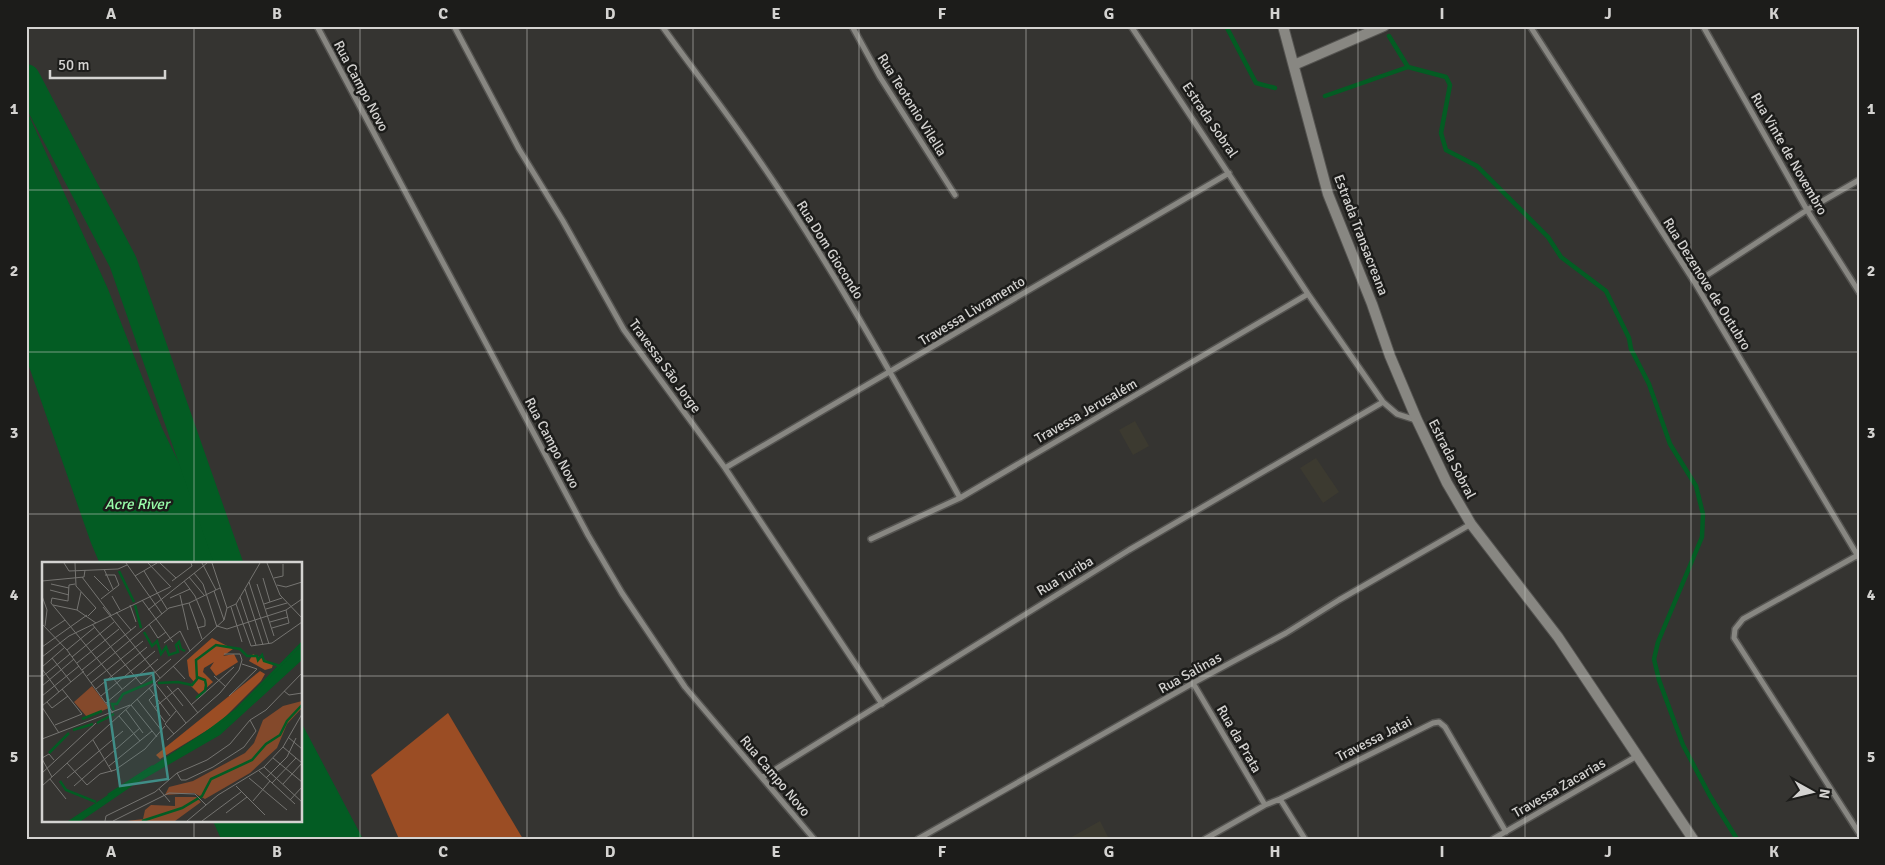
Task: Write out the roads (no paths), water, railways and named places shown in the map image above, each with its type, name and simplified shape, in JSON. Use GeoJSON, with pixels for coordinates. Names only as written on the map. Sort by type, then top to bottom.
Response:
{"type":"FeatureCollection","features":[{"type":"Feature","properties":{"kind":"street","name":"Rua Campo Novo"},"geometry":{"type":"LineString","coordinates":[[317,26],[588,535],[622,593],[685,687],[814,839]]}},
{"type":"Feature","properties":{"kind":"street","name":"Travessa São Jorge"},"geometry":{"type":"LineString","coordinates":[[454,26],[519,149],[563,221],[624,330],[725,468],[882,704]]}},
{"type":"Feature","properties":{"kind":"street","name":"Rua Dom Giocondo"},"geometry":{"type":"LineString","coordinates":[[662,26],[751,148],[833,276],[890,372],[960,498]]}},
{"type":"Feature","properties":{"kind":"street","name":"Rua Teotonio Vilella"},"geometry":{"type":"LineString","coordinates":[[852,26],[880,77],[955,195]]}},
{"type":"Feature","properties":{"kind":"street","name":"Estrada Sobral"},"geometry":{"type":"LineString","coordinates":[[1131,26],[1308,294],[1383,402],[1397,414],[1417,420],[1447,482],[1471,524],[1558,637],[1693,839]]}},
{"type":"Feature","properties":{"kind":"street","name":"Estrada Transacreana"},"geometry":{"type":"LineString","coordinates":[[1283,26],[1328,194],[1372,304],[1390,356],[1417,420]]}},
{"type":"Feature","properties":{"kind":"street"},"geometry":{"type":"LineString","coordinates":[[1294,65],[1384,26]]}},
{"type":"Feature","properties":{"kind":"street","name":"Rua Dezenove de Outubro"},"geometry":{"type":"LineString","coordinates":[[1530,26],[1695,283],[1858,556]]}},
{"type":"Feature","properties":{"kind":"street","name":"Rua Vinte de Novembro"},"geometry":{"type":"LineString","coordinates":[[1703,26],[1807,210],[1859,292]]}},
{"type":"Feature","properties":{"kind":"street","name":"Travessa Livramento"},"geometry":{"type":"LineString","coordinates":[[725,468],[1229,172]]}},
{"type":"Feature","properties":{"kind":"street"},"geometry":{"type":"LineString","coordinates":[[1695,283],[1807,210],[1859,180]]}},
{"type":"Feature","properties":{"kind":"street","name":"Travessa Jerusalém"},"geometry":{"type":"LineString","coordinates":[[871,539],[960,498],[1308,294]]}},
{"type":"Feature","properties":{"kind":"street","name":"Rua Turiba"},"geometry":{"type":"LineString","coordinates":[[763,777],[1129,550],[1383,402]]}},
{"type":"Feature","properties":{"kind":"street","name":"Rua Salinas"},"geometry":{"type":"LineString","coordinates":[[918,839],[1193,683],[1286,634],[1339,600],[1471,524]]}},
{"type":"Feature","properties":{"kind":"street"},"geometry":{"type":"LineString","coordinates":[[1858,556],[1743,620],[1735,629],[1734,638],[1859,833]]}},
{"type":"Feature","properties":{"kind":"street","name":"Rua da Prata"},"geometry":{"type":"LineString","coordinates":[[1193,683],[1265,805]]}},
{"type":"Feature","properties":{"kind":"street","name":"Travessa Jatai"},"geometry":{"type":"LineString","coordinates":[[1205,839],[1265,805],[1433,722],[1439,722],[1445,727],[1506,832]]}},
{"type":"Feature","properties":{"kind":"street","name":"Travessa Zacarias"},"geometry":{"type":"LineString","coordinates":[[1493,839],[1637,756]]}},
{"type":"Feature","properties":{"kind":"street"},"geometry":{"type":"LineString","coordinates":[[1280,799],[1305,839]]}},
{"type":"Feature","properties":{"kind":"water","name":"Acre River"},"geometry":{"type":"Polygon","coordinates":[[[26,109],[108,289],[162,428],[227,562],[99,562],[26,358],[26,109]]]}},
{"type":"Feature","properties":{"kind":"water"},"geometry":{"type":"Polygon","coordinates":[[[302,724],[363,839],[221,839],[213,822],[302,822],[302,724]]]}},
{"type":"Feature","properties":{"kind":"waterway"},"geometry":{"type":"LineString","coordinates":[[1226,26],[1256,83],[1275,88]]}},
{"type":"Feature","properties":{"kind":"waterway"},"geometry":{"type":"LineString","coordinates":[[1389,36],[1408,67]]}},
{"type":"Feature","properties":{"kind":"waterway"},"geometry":{"type":"LineString","coordinates":[[1325,96],[1408,67],[1446,77],[1450,85],[1441,133],[1446,150],[1477,166],[1548,237],[1561,257],[1606,291],[1629,338],[1631,349],[1649,384],[1670,444],[1696,486],[1703,514],[1702,537],[1658,642],[1654,659],[1659,680],[1683,745],[1710,796],[1737,839]]}},
{"type":"Feature","properties":{"kind":"waterway","name":"Acre River"},"geometry":{"type":"LineString","coordinates":[[26,78],[123,262],[228,562]]}}]}
